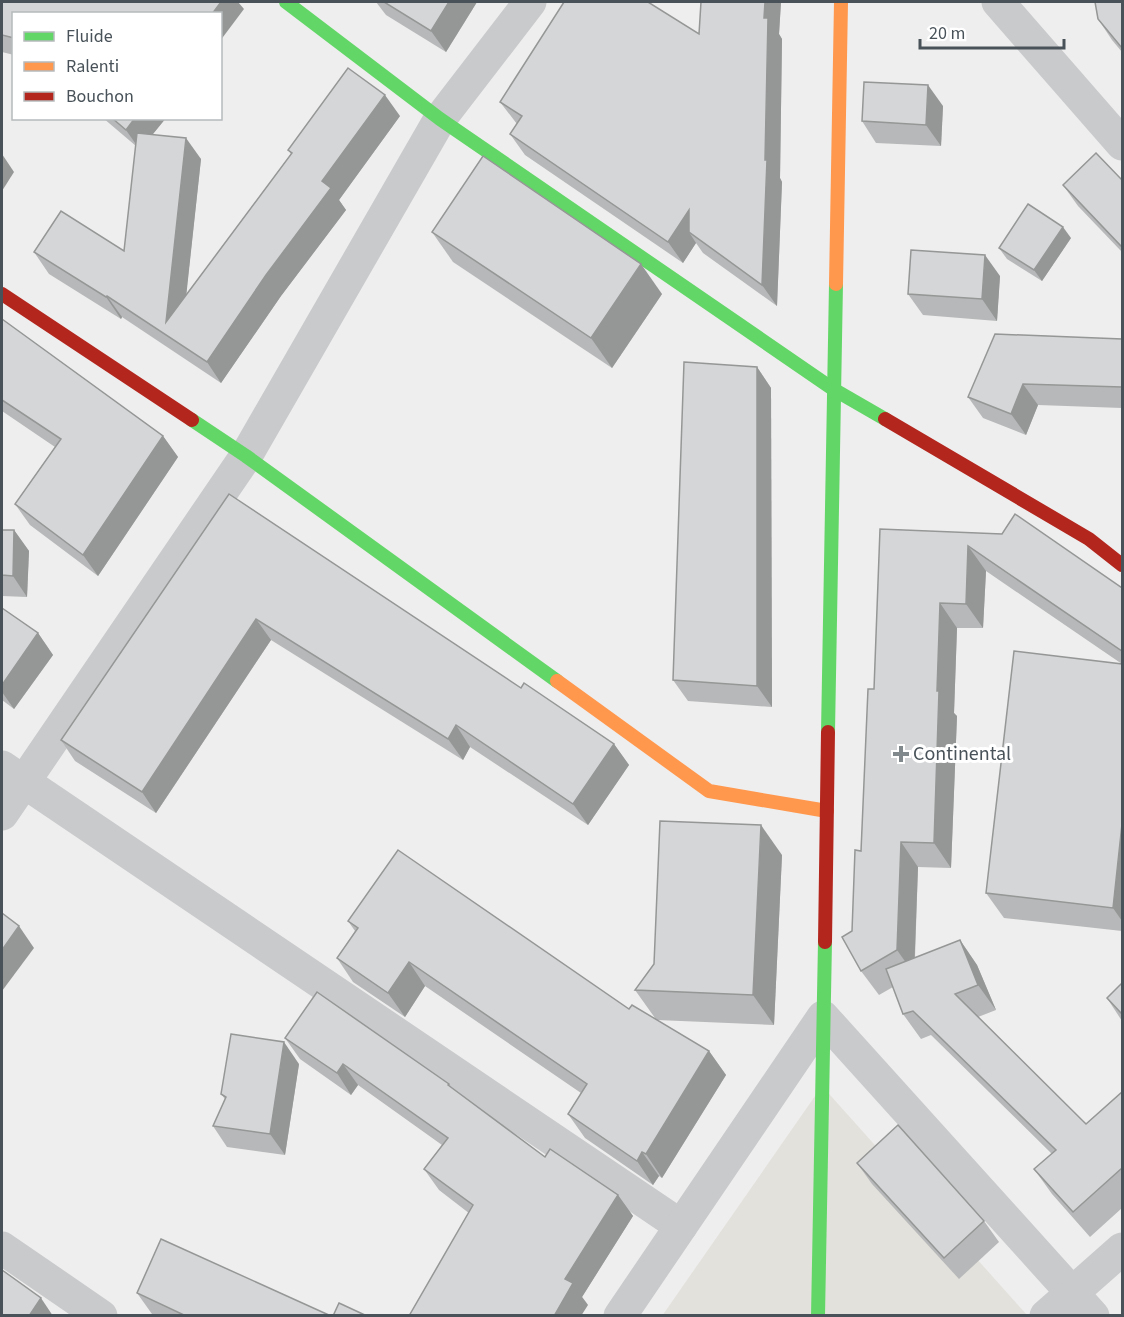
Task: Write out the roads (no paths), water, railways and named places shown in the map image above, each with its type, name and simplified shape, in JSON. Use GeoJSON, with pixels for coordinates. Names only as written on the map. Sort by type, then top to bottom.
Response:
{"type":"FeatureCollection","features":[{"type":"Feature","properties":{"kind":"street"},"geometry":{"type":"LineString","coordinates":[[286,2],[440,119],[833,389],[1089,539],[1122,566]]}},
{"type":"Feature","properties":{"kind":"street"},"geometry":{"type":"LineString","coordinates":[[2,814],[13,774],[246,456],[440,119],[530,2]]}},
{"type":"Feature","properties":{"kind":"street"},"geometry":{"type":"LineString","coordinates":[[818,1316],[841,2]]}},
{"type":"Feature","properties":{"kind":"street"},"geometry":{"type":"LineString","coordinates":[[998,2],[1122,144]]}},
{"type":"Feature","properties":{"kind":"street"},"geometry":{"type":"LineString","coordinates":[[2,294],[246,456],[709,791],[827,811]]}},
{"type":"Feature","properties":{"kind":"street"},"geometry":{"type":"LineString","coordinates":[[13,774],[681,1226]]}},
{"type":"Feature","properties":{"kind":"street"},"geometry":{"type":"LineString","coordinates":[[620,1316],[823,1017]]}},
{"type":"Feature","properties":{"kind":"street"},"geometry":{"type":"LineString","coordinates":[[823,1017],[1082,1303]]}},
{"type":"Feature","properties":{"kind":"street"},"geometry":{"type":"LineString","coordinates":[[2,1248],[101,1316]]}},
{"type":"Feature","properties":{"kind":"street"},"geometry":{"type":"LineString","coordinates":[[1046,1316],[1082,1303],[1122,1250]]}},
{"type":"Feature","properties":{"kind":"place","name":"Continental"},"geometry":{"type":"Point","coordinates":[901,754]}}]}
